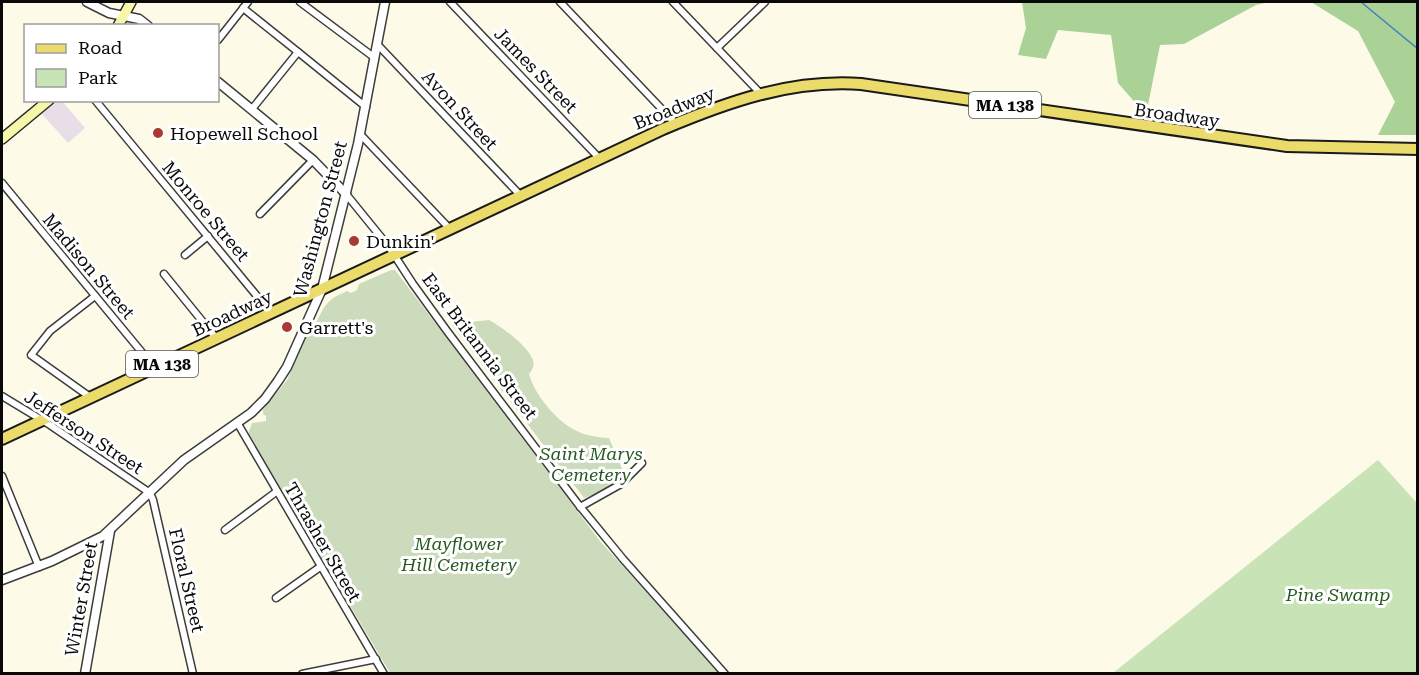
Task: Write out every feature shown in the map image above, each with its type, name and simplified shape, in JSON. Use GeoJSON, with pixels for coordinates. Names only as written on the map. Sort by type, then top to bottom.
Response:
{"type":"FeatureCollection","features":[{"type":"Feature","properties":{"kind":"main road"},"geometry":{"type":"LineString","coordinates":[[118,24],[131,2]]}},
{"type":"Feature","properties":{"kind":"main road","name":"Broadway"},"geometry":{"type":"LineString","coordinates":[[2,439],[676,124],[760,93],[808,85],[861,84],[1287,146],[1418,148]]}},
{"type":"Feature","properties":{"kind":"main road"},"geometry":{"type":"LineString","coordinates":[[2,139],[47,102]]}},
{"type":"Feature","properties":{"kind":"street"},"geometry":{"type":"LineString","coordinates":[[87,2],[110,13],[139,19],[145,24]]}},
{"type":"Feature","properties":{"kind":"street"},"geometry":{"type":"LineString","coordinates":[[219,39],[248,2]]}},
{"type":"Feature","properties":{"kind":"street"},"geometry":{"type":"LineString","coordinates":[[300,2],[375,58]]}},
{"type":"Feature","properties":{"kind":"street","name":"Washington Street"},"geometry":{"type":"LineString","coordinates":[[2,580],[39,567],[89,544],[110,531],[184,460],[238,424],[262,404],[287,367],[322,289],[366,107],[384,2]]}},
{"type":"Feature","properties":{"kind":"street","name":"James Street"},"geometry":{"type":"LineString","coordinates":[[450,2],[600,159]]}},
{"type":"Feature","properties":{"kind":"street"},"geometry":{"type":"LineString","coordinates":[[560,2],[676,124]]}},
{"type":"Feature","properties":{"kind":"street"},"geometry":{"type":"LineString","coordinates":[[673,2],[760,93]]}},
{"type":"Feature","properties":{"kind":"street"},"geometry":{"type":"LineString","coordinates":[[717,48],[765,2]]}},
{"type":"Feature","properties":{"kind":"street"},"geometry":{"type":"LineString","coordinates":[[243,8],[366,107]]}},
{"type":"Feature","properties":{"kind":"street","name":"Avon Street"},"geometry":{"type":"LineString","coordinates":[[377,44],[521,196]]}},
{"type":"Feature","properties":{"kind":"street"},"geometry":{"type":"LineString","coordinates":[[252,109],[298,52]]}},
{"type":"Feature","properties":{"kind":"street","name":"East Britannia Street"},"geometry":{"type":"LineString","coordinates":[[219,83],[313,159],[346,194],[580,507],[725,674]]}},
{"type":"Feature","properties":{"kind":"street","name":"Monroe Street"},"geometry":{"type":"LineString","coordinates":[[97,102],[271,312]]}},
{"type":"Feature","properties":{"kind":"street"},"geometry":{"type":"LineString","coordinates":[[360,134],[450,229]]}},
{"type":"Feature","properties":{"kind":"street"},"geometry":{"type":"LineString","coordinates":[[260,214],[313,159]]}},
{"type":"Feature","properties":{"kind":"street","name":"Madison Street"},"geometry":{"type":"LineString","coordinates":[[2,183],[154,368]]}},
{"type":"Feature","properties":{"kind":"street"},"geometry":{"type":"LineString","coordinates":[[185,255],[208,236]]}},
{"type":"Feature","properties":{"kind":"street"},"geometry":{"type":"LineString","coordinates":[[164,274],[216,338]]}},
{"type":"Feature","properties":{"kind":"street"},"geometry":{"type":"LineString","coordinates":[[90,397],[31,355],[52,329],[94,296]]}},
{"type":"Feature","properties":{"kind":"street","name":"Jefferson Street"},"geometry":{"type":"LineString","coordinates":[[2,396],[42,420],[150,493]]}},
{"type":"Feature","properties":{"kind":"street","name":"Thrasher Street"},"geometry":{"type":"LineString","coordinates":[[238,424],[384,674]]}},
{"type":"Feature","properties":{"kind":"street"},"geometry":{"type":"LineString","coordinates":[[580,507],[621,484],[642,463]]}},
{"type":"Feature","properties":{"kind":"street"},"geometry":{"type":"LineString","coordinates":[[2,476],[39,567]]}},
{"type":"Feature","properties":{"kind":"street"},"geometry":{"type":"LineString","coordinates":[[225,530],[276,492]]}},
{"type":"Feature","properties":{"kind":"street","name":"Floral Street"},"geometry":{"type":"LineString","coordinates":[[150,493],[194,674]]}},
{"type":"Feature","properties":{"kind":"street","name":"Winter Street"},"geometry":{"type":"LineString","coordinates":[[85,674],[110,531]]}},
{"type":"Feature","properties":{"kind":"street"},"geometry":{"type":"LineString","coordinates":[[276,597],[320,567]]}},
{"type":"Feature","properties":{"kind":"street"},"geometry":{"type":"LineString","coordinates":[[302,674],[376,659]]}},
{"type":"Feature","properties":{"kind":"shaded area"},"geometry":{"type":"Polygon","coordinates":[[[55,102],[63,102],[85,128],[68,143],[41,113],[55,102]]]}},
{"type":"Feature","properties":{"kind":"green space"},"geometry":{"type":"Polygon","coordinates":[[[1022,2],[1269,2],[1256,5],[1184,44],[1160,45],[1146,115],[1118,83],[1111,35],[1058,30],[1046,59],[1018,55],[1026,28],[1022,2]]]}},
{"type":"Feature","properties":{"kind":"green space"},"geometry":{"type":"Polygon","coordinates":[[[1311,2],[1417,2],[1417,135],[1378,135],[1395,102],[1358,31],[1311,2]]]}},
{"type":"Feature","properties":{"kind":"green space","name":"Mayflower Hill Cemetery"},"geometry":{"type":"Polygon","coordinates":[[[395,270],[600,541],[719,673],[390,673],[248,434],[252,423],[266,421],[263,410],[287,380],[311,326],[315,325],[327,304],[347,291],[351,293],[357,290],[359,284],[395,270]]]}},
{"type":"Feature","properties":{"kind":"green space","name":"Saint Marys Cemetery"},"geometry":{"type":"Polygon","coordinates":[[[489,320],[514,337],[526,349],[534,364],[529,374],[532,382],[541,399],[562,422],[580,432],[609,438],[626,478],[614,487],[584,498],[451,324],[489,320]]]}},
{"type":"Feature","properties":{"kind":"green space","name":"Pine Swamp"},"geometry":{"type":"Polygon","coordinates":[[[1378,460],[1417,503],[1417,673],[1113,673],[1378,460]]]}},
{"type":"Feature","properties":{"kind":"waterway"},"geometry":{"type":"LineString","coordinates":[[1361,2],[1418,49]]}},
{"type":"Feature","properties":{"kind":"place","name":"Hopewell School"},"geometry":{"type":"Point","coordinates":[158,133]}},
{"type":"Feature","properties":{"kind":"place","name":"Dunkin'"},"geometry":{"type":"Point","coordinates":[354,241]}},
{"type":"Feature","properties":{"kind":"place","name":"Garrett's"},"geometry":{"type":"Point","coordinates":[287,327]}}]}
